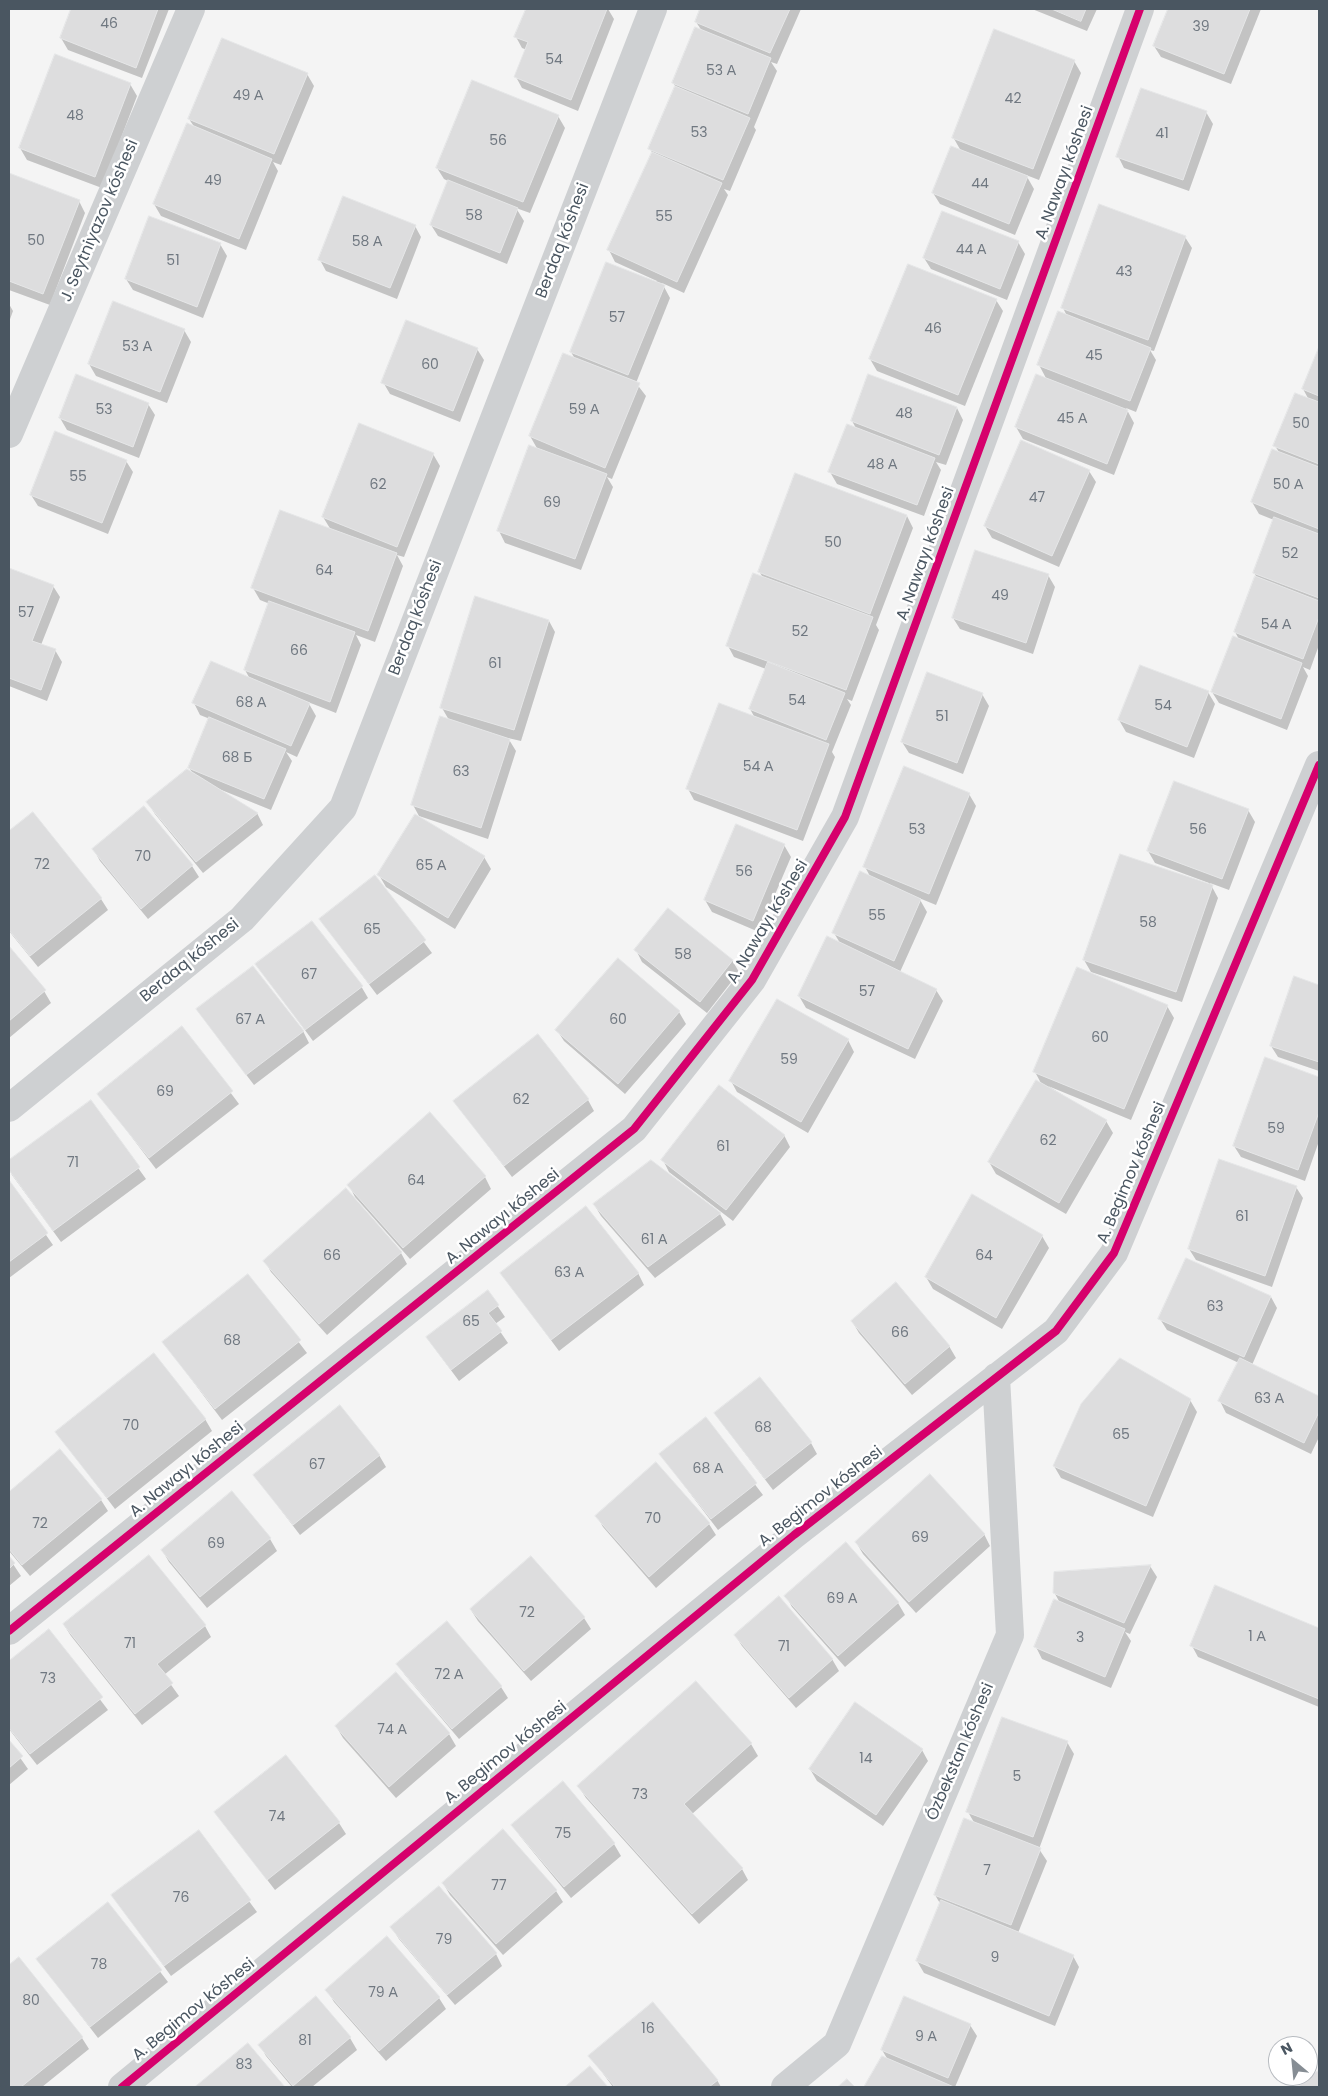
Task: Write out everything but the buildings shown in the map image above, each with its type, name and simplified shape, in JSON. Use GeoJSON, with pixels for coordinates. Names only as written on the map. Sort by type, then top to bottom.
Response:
{"type":"FeatureCollection","features":[{"type":"Feature","properties":{"kind":"street","name":"J. Seytniyazov kóshesi"},"geometry":{"type":"LineString","coordinates":[[9,434],[191,9]]}},
{"type":"Feature","properties":{"kind":"street","name":"Berdaq kóshesi"},"geometry":{"type":"LineString","coordinates":[[9,1108],[242,919],[343,808],[653,9]]}},
{"type":"Feature","properties":{"kind":"street","name":"A. Nawayı kóshesi"},"geometry":{"type":"LineString","coordinates":[[9,1632],[634,1129],[752,980],[845,817],[1140,9]]}},
{"type":"Feature","properties":{"kind":"street","name":"A. Begimov kóshesi"},"geometry":{"type":"LineString","coordinates":[[122,2087],[794,1535],[1056,1331],[1114,1253],[1319,765]]}},
{"type":"Feature","properties":{"kind":"street","name":"Ózbekstan kóshesi"},"geometry":{"type":"LineString","coordinates":[[785,2087],[837,2044],[1010,1635],[996,1377]]}},
{"type":"Feature","properties":{"kind":"cycle path"},"geometry":{"type":"LineString","coordinates":[[9,1631],[634,1129],[752,980],[845,817],[1140,9]]}},
{"type":"Feature","properties":{"kind":"cycle path"},"geometry":{"type":"LineString","coordinates":[[122,2087],[794,1535],[1056,1331],[1114,1253],[1319,765]]}}]}
